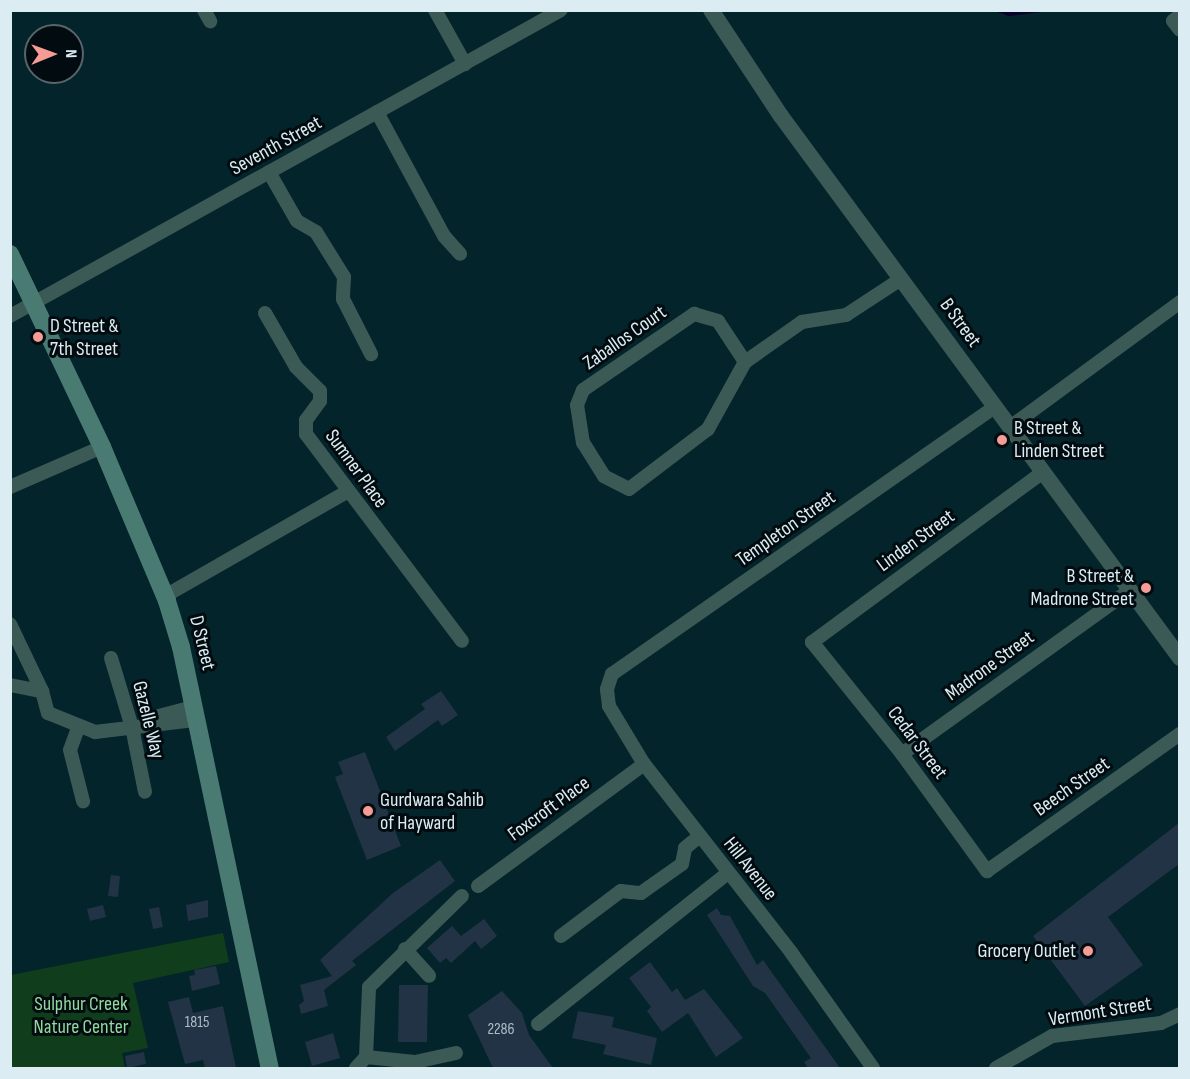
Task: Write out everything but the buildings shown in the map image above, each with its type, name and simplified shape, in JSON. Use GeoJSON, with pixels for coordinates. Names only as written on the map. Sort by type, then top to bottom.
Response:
{"type":"FeatureCollection","features":[{"type":"Feature","properties":{"kind":"main road","name":"D Street"},"geometry":{"type":"LineString","coordinates":[[10,254],[102,447],[165,596],[195,714],[270,1068]]}},
{"type":"Feature","properties":{"kind":"street"},"geometry":{"type":"LineString","coordinates":[[435,10],[465,64]]}},
{"type":"Feature","properties":{"kind":"street","name":"Seventh Street"},"geometry":{"type":"LineString","coordinates":[[10,316],[561,10]]}},
{"type":"Feature","properties":{"kind":"street","name":"B Street"},"geometry":{"type":"LineString","coordinates":[[711,10],[781,116],[1179,658]]}},
{"type":"Feature","properties":{"kind":"street"},"geometry":{"type":"LineString","coordinates":[[1179,15],[1173,21],[1179,30]]}},
{"type":"Feature","properties":{"kind":"street"},"geometry":{"type":"LineString","coordinates":[[377,112],[444,237],[460,254]]}},
{"type":"Feature","properties":{"kind":"street"},"geometry":{"type":"LineString","coordinates":[[268,172],[297,221],[316,232],[344,277],[343,298],[371,354]]}},
{"type":"Feature","properties":{"kind":"street","name":"Zaballos Court"},"geometry":{"type":"LineString","coordinates":[[745,362],[718,321],[694,314],[584,390],[577,405],[583,443],[604,476],[629,489],[708,429],[745,362],[802,322],[846,315],[901,279]]}},
{"type":"Feature","properties":{"kind":"street"},"geometry":{"type":"LineString","coordinates":[[1010,427],[1179,302]]}},
{"type":"Feature","properties":{"kind":"street","name":"Sumner Place"},"geometry":{"type":"LineString","coordinates":[[265,313],[296,367],[320,390],[320,401],[306,420],[306,434],[462,641]]}},
{"type":"Feature","properties":{"kind":"street","name":"Templeton Street"},"geometry":{"type":"LineString","coordinates":[[607,689],[612,674],[995,407]]}},
{"type":"Feature","properties":{"kind":"street"},"geometry":{"type":"LineString","coordinates":[[10,487],[102,447]]}},
{"type":"Feature","properties":{"kind":"street","name":"Linden Street"},"geometry":{"type":"LineString","coordinates":[[812,642],[1043,472]]}},
{"type":"Feature","properties":{"kind":"street"},"geometry":{"type":"LineString","coordinates":[[165,596],[348,491]]}},
{"type":"Feature","properties":{"kind":"street","name":"Madrone Street"},"geometry":{"type":"LineString","coordinates":[[902,754],[1130,590]]}},
{"type":"Feature","properties":{"kind":"street"},"geometry":{"type":"LineString","coordinates":[[10,624],[42,691],[48,713],[78,728],[96,732],[152,723],[159,716],[195,714]]}},
{"type":"Feature","properties":{"kind":"street","name":"Cedar Street"},"geometry":{"type":"LineString","coordinates":[[812,642],[902,754],[987,871]]}},
{"type":"Feature","properties":{"kind":"street","name":"Gazelle Way"},"geometry":{"type":"LineString","coordinates":[[111,658],[132,727],[145,792]]}},
{"type":"Feature","properties":{"kind":"street"},"geometry":{"type":"LineString","coordinates":[[10,685],[42,691]]}},
{"type":"Feature","properties":{"kind":"street","name":"Hill Avenue"},"geometry":{"type":"LineString","coordinates":[[607,689],[609,706],[644,764],[791,952],[873,1068]]}},
{"type":"Feature","properties":{"kind":"street"},"geometry":{"type":"LineString","coordinates":[[78,728],[70,750],[83,801]]}},
{"type":"Feature","properties":{"kind":"street","name":"Beech Street"},"geometry":{"type":"LineString","coordinates":[[987,871],[1179,734]]}},
{"type":"Feature","properties":{"kind":"street","name":"Foxcroft Place"},"geometry":{"type":"LineString","coordinates":[[478,886],[644,764]]}},
{"type":"Feature","properties":{"kind":"street"},"geometry":{"type":"LineString","coordinates":[[561,936],[621,891],[641,893],[682,864],[685,848],[700,836]]}},
{"type":"Feature","properties":{"kind":"street"},"geometry":{"type":"LineString","coordinates":[[538,1024],[728,873]]}},
{"type":"Feature","properties":{"kind":"street"},"geometry":{"type":"LineString","coordinates":[[356,1068],[366,1057],[369,987],[405,949],[462,896]]}},
{"type":"Feature","properties":{"kind":"street"},"geometry":{"type":"LineString","coordinates":[[405,949],[429,976]]}},
{"type":"Feature","properties":{"kind":"street","name":"Vermont Street"},"geometry":{"type":"LineString","coordinates":[[996,1068],[1052,1036],[1161,1023],[1179,1014]]}},
{"type":"Feature","properties":{"kind":"street"},"geometry":{"type":"LineString","coordinates":[[366,1057],[415,1062],[456,1053]]}},
{"type":"Feature","properties":{"kind":"green space","name":"Sulphur Creek Nature Center"},"geometry":{"type":"Polygon","coordinates":[[[223,933],[229,962],[133,983],[148,1048],[122,1053],[125,1068],[11,1068],[11,975],[223,933]]]}},
{"type":"Feature","properties":{"kind":"waterway"},"geometry":{"type":"LineString","coordinates":[[998,10],[1009,14],[1043,10]]}},
{"type":"Feature","properties":{"kind":"place","name":"D Street & 7th Street"},"geometry":{"type":"Point","coordinates":[38,337]}},
{"type":"Feature","properties":{"kind":"place","name":"B Street & Linden Street"},"geometry":{"type":"Point","coordinates":[1002,440]}},
{"type":"Feature","properties":{"kind":"place","name":"B Street & Madrone Street"},"geometry":{"type":"Point","coordinates":[1146,588]}},
{"type":"Feature","properties":{"kind":"place","name":"Gurdwara Sahib of Hayward"},"geometry":{"type":"Point","coordinates":[368,811]}},
{"type":"Feature","properties":{"kind":"place","name":"Grocery Outlet"},"geometry":{"type":"Point","coordinates":[1088,951]}}]}
